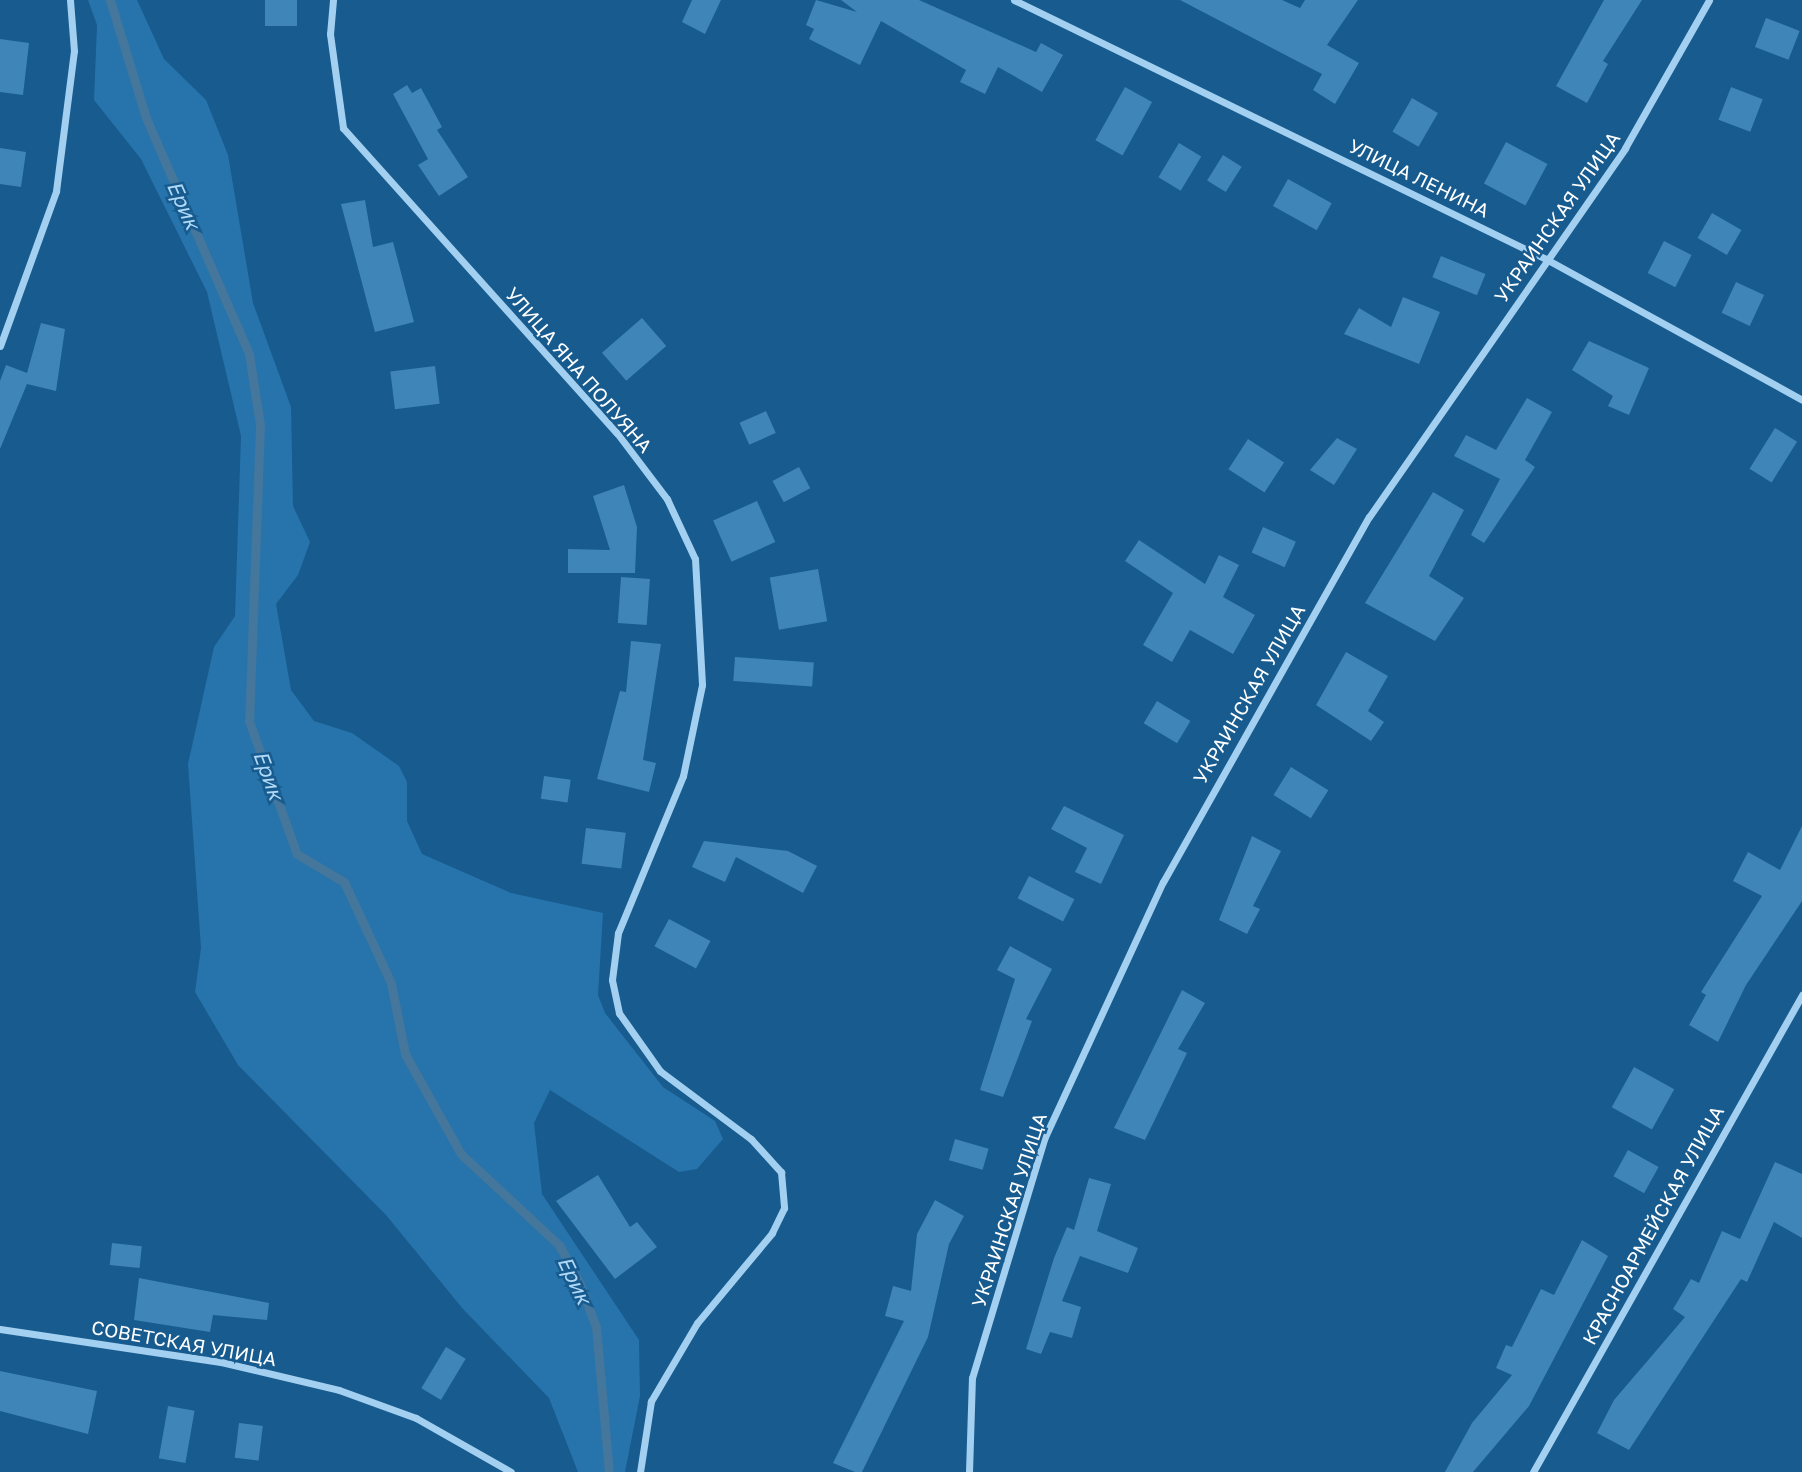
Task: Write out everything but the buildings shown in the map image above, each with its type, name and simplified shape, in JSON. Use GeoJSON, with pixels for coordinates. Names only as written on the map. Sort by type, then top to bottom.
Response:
{"type":"FeatureCollection","features":[{"type":"Feature","properties":{"kind":"street"},"geometry":{"type":"LineString","coordinates":[[0,346],[56,191],[74,51],[71,0]]}},
{"type":"Feature","properties":{"kind":"street","name":"УЛИЦА ЯНА ПОЛУЯНА"},"geometry":{"type":"LineString","coordinates":[[333,0],[330,34],[343,128],[617,432],[667,499],[695,559],[702,598],[702,685],[683,776],[618,933],[612,979],[619,1013],[660,1071],[751,1139],[781,1172],[784,1208],[772,1233],[697,1323],[651,1401],[640,1472]]}},
{"type":"Feature","properties":{"kind":"street","name":"УЛИЦА ЛЕНИНА"},"geometry":{"type":"LineString","coordinates":[[1014,0],[1546,259],[1802,400]]}},
{"type":"Feature","properties":{"kind":"street","name":"УКРАИНСКАЯ УЛИЦА"},"geometry":{"type":"LineString","coordinates":[[969,1472],[972,1378],[1044,1139],[1163,882],[1369,517],[1625,148],[1709,0]]}},
{"type":"Feature","properties":{"kind":"street","name":"КРАСНОАРМЕЙСКАЯ УЛИЦА"},"geometry":{"type":"LineString","coordinates":[[1533,1472],[1802,995]]}},
{"type":"Feature","properties":{"kind":"street","name":"СОВЕТСКАЯ УЛИЦА"},"geometry":{"type":"LineString","coordinates":[[0,1329],[221,1362],[339,1390],[416,1418],[511,1472]]}},
{"type":"Feature","properties":{"kind":"shaded area"},"geometry":{"type":"Polygon","coordinates":[[[88,0],[137,0],[164,59],[206,100],[228,155],[253,303],[291,407],[293,506],[310,542],[298,575],[276,604],[291,690],[314,721],[352,733],[399,766],[407,782],[407,821],[422,854],[511,893],[603,913],[598,995],[605,1013],[663,1087],[715,1121],[723,1139],[697,1169],[679,1172],[550,1090],[534,1123],[542,1194],[639,1340],[640,1396],[625,1472],[578,1472],[549,1398],[463,1309],[386,1215],[238,1065],[195,992],[201,948],[188,764],[214,647],[235,616],[241,436],[207,292],[141,159],[94,100],[97,25],[88,0]]]}},
{"type":"Feature","properties":{"kind":"waterway","name":"Ерик"},"geometry":{"type":"LineString","coordinates":[[110,0],[146,118],[249,354],[260,425],[249,721],[297,854],[344,882],[391,983],[405,1054],[461,1154],[559,1245],[580,1284],[596,1327],[609,1472]]}}]}
